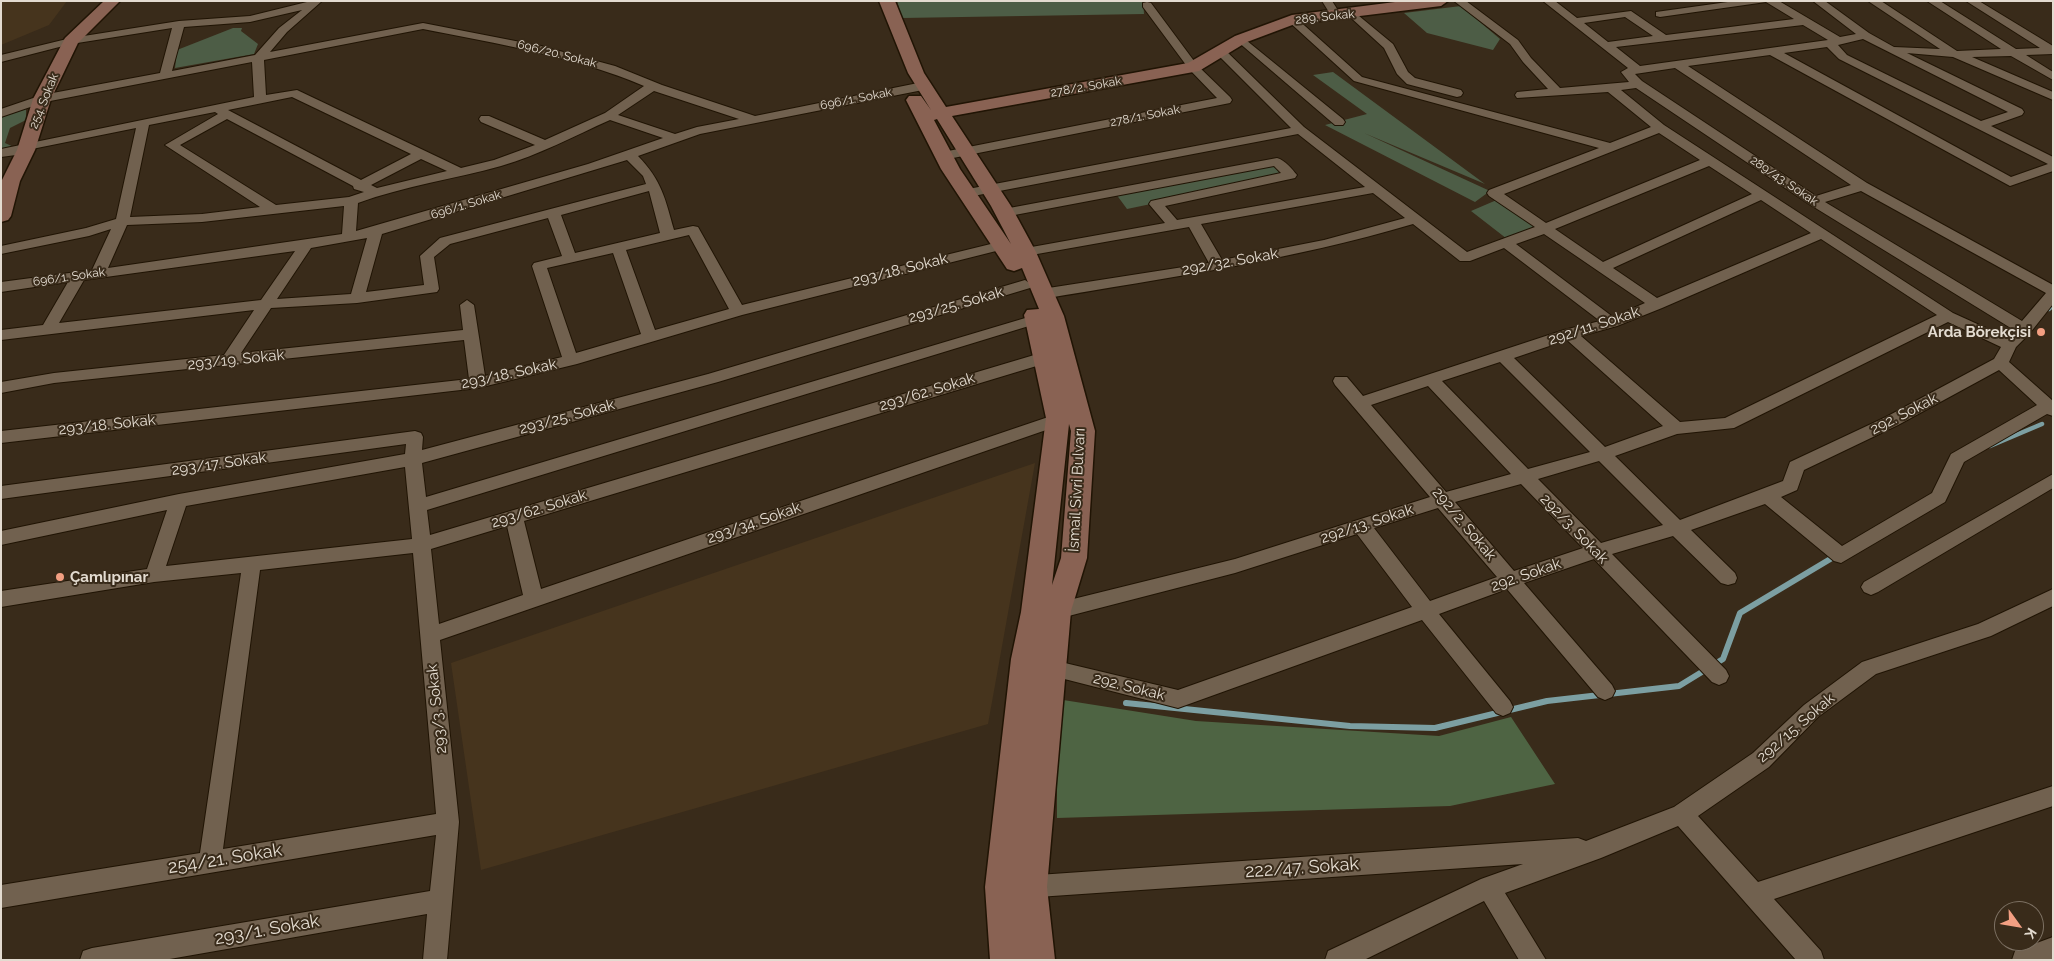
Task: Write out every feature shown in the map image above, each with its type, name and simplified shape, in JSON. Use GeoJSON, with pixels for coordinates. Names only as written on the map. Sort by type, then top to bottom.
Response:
{"type":"FeatureCollection","features":[{"type":"Feature","properties":{"kind":"main road","name":"254. Sokak"},"geometry":{"type":"LineString","coordinates":[[1,216],[6,182],[27,148],[42,99],[71,41],[113,1]]}},
{"type":"Feature","properties":{"kind":"main road","name":"İsmail Sivri Bulvarı"},"geometry":{"type":"LineString","coordinates":[[874,1],[915,87],[1014,248],[1033,290],[1053,316],[1054,355],[1069,416],[1025,659],[1002,887],[1008,960]]}},
{"type":"Feature","properties":{"kind":"main road","name":"İsmail Sivri Bulvarı"},"geometry":{"type":"LineString","coordinates":[[887,1],[916,73],[915,87]]}},
{"type":"Feature","properties":{"kind":"main road","name":"289. Sokak"},"geometry":{"type":"LineString","coordinates":[[1241,39],[1292,20],[1353,14],[1390,5],[1441,1]]}},
{"type":"Feature","properties":{"kind":"main road","name":"278/2. Sokak"},"geometry":{"type":"LineString","coordinates":[[933,114],[1193,67],[1241,39]]}},
{"type":"Feature","properties":{"kind":"main road","name":"İsmail Sivri Bulvarı"},"geometry":{"type":"LineString","coordinates":[[978,191],[1004,213],[1014,248]]}},
{"type":"Feature","properties":{"kind":"main road","name":"İsmail Sivri Bulvarı"},"geometry":{"type":"LineString","coordinates":[[1033,290],[1036,319],[1054,355]]}},
{"type":"Feature","properties":{"kind":"main road","name":"İsmail Sivri Bulvarı"},"geometry":{"type":"LineString","coordinates":[[1038,960],[1030,887],[1057,611],[1074,558],[1083,431],[1069,416]]}},
{"type":"Feature","properties":{"kind":"street"},"geometry":{"type":"LineString","coordinates":[[1327,1],[1336,15]]}},
{"type":"Feature","properties":{"kind":"street"},"geometry":{"type":"LineString","coordinates":[[1459,1],[1514,42],[1527,60],[1558,93]]}},
{"type":"Feature","properties":{"kind":"street","name":"289/43. Sokak"},"geometry":{"type":"LineString","coordinates":[[1548,1],[1608,45],[1638,77],[1814,201],[2025,330]]}},
{"type":"Feature","properties":{"kind":"street"},"geometry":{"type":"LineString","coordinates":[[1667,1],[1679,10]]}},
{"type":"Feature","properties":{"kind":"street"},"geometry":{"type":"LineString","coordinates":[[1660,14],[1720,3],[1762,1]]}},
{"type":"Feature","properties":{"kind":"street"},"geometry":{"type":"LineString","coordinates":[[1771,1],[1805,21],[1834,42],[1843,56],[2053,162]]}},
{"type":"Feature","properties":{"kind":"street"},"geometry":{"type":"LineString","coordinates":[[1818,1],[1865,35],[1889,49],[2018,112],[1979,126]]}},
{"type":"Feature","properties":{"kind":"street"},"geometry":{"type":"LineString","coordinates":[[1873,1],[1955,54],[2053,96]]}},
{"type":"Feature","properties":{"kind":"street"},"geometry":{"type":"LineString","coordinates":[[1932,1],[2053,77]]}},
{"type":"Feature","properties":{"kind":"street"},"geometry":{"type":"LineString","coordinates":[[1971,1],[2053,51]]}},
{"type":"Feature","properties":{"kind":"street"},"geometry":{"type":"LineString","coordinates":[[1,59],[71,41],[179,24],[250,19],[316,3]]}},
{"type":"Feature","properties":{"kind":"street"},"geometry":{"type":"LineString","coordinates":[[260,99],[258,58],[283,30],[316,3]]}},
{"type":"Feature","properties":{"kind":"street","name":"278/1. Sokak"},"geometry":{"type":"LineString","coordinates":[[954,153],[1226,100],[1193,67],[1146,5]]}},
{"type":"Feature","properties":{"kind":"street"},"geometry":{"type":"LineString","coordinates":[[1616,5],[1662,38]]}},
{"type":"Feature","properties":{"kind":"street"},"geometry":{"type":"LineString","coordinates":[[1576,21],[1627,13]]}},
{"type":"Feature","properties":{"kind":"street"},"geometry":{"type":"LineString","coordinates":[[1353,14],[1389,46],[1403,74],[1410,81],[1457,93]]}},
{"type":"Feature","properties":{"kind":"street"},"geometry":{"type":"LineString","coordinates":[[1292,20],[1358,79],[1610,147]]}},
{"type":"Feature","properties":{"kind":"street"},"geometry":{"type":"LineString","coordinates":[[1608,45],[1805,21]]}},
{"type":"Feature","properties":{"kind":"street"},"geometry":{"type":"LineString","coordinates":[[165,75],[179,24]]}},
{"type":"Feature","properties":{"kind":"street","name":"696/20. Sokak"},"geometry":{"type":"LineString","coordinates":[[1,113],[42,99],[423,26],[541,49],[611,68],[654,86],[753,119]]}},
{"type":"Feature","properties":{"kind":"street"},"geometry":{"type":"LineString","coordinates":[[1521,96],[1611,88],[1676,64],[1834,42],[1865,35]]}},
{"type":"Feature","properties":{"kind":"street"},"geometry":{"type":"LineString","coordinates":[[1241,39],[1339,122]]}},
{"type":"Feature","properties":{"kind":"street"},"geometry":{"type":"LineString","coordinates":[[1889,49],[1955,54],[2053,51]]}},
{"type":"Feature","properties":{"kind":"street"},"geometry":{"type":"LineString","coordinates":[[1770,50],[2010,182],[2053,167]]}},
{"type":"Feature","properties":{"kind":"street"},"geometry":{"type":"LineString","coordinates":[[1220,51],[1300,130],[1464,258],[1543,229],[1711,160]]}},
{"type":"Feature","properties":{"kind":"street"},"geometry":{"type":"LineString","coordinates":[[1676,64],[1862,186],[2053,293],[2025,330],[2010,345],[2000,363],[2050,408],[1957,458],[1939,496],[1842,556],[1767,496]]}},
{"type":"Feature","properties":{"kind":"street"},"geometry":{"type":"LineString","coordinates":[[1,250],[89,232],[122,220],[202,218],[351,201],[374,192],[498,162],[546,145],[609,116],[654,86]]}},
{"type":"Feature","properties":{"kind":"street","name":"696/1. Sokak"},"geometry":{"type":"LineString","coordinates":[[1,287],[306,245],[376,232],[629,154],[674,138],[753,119],[915,87]]}},
{"type":"Feature","properties":{"kind":"street"},"geometry":{"type":"LineString","coordinates":[[1611,88],[1660,128],[1948,316],[2010,345]]}},
{"type":"Feature","properties":{"kind":"street"},"geometry":{"type":"LineString","coordinates":[[1,153],[143,123],[221,111],[260,99],[293,93],[457,171]]}},
{"type":"Feature","properties":{"kind":"street"},"geometry":{"type":"LineString","coordinates":[[221,111],[171,145],[272,209]]}},
{"type":"Feature","properties":{"kind":"street"},"geometry":{"type":"LineString","coordinates":[[221,111],[359,186],[374,192]]}},
{"type":"Feature","properties":{"kind":"street"},"geometry":{"type":"LineString","coordinates":[[609,116],[674,138]]}},
{"type":"Feature","properties":{"kind":"street"},"geometry":{"type":"LineString","coordinates":[[485,119],[546,145]]}},
{"type":"Feature","properties":{"kind":"street"},"geometry":{"type":"LineString","coordinates":[[98,273],[122,220],[143,123]]}},
{"type":"Feature","properties":{"kind":"street"},"geometry":{"type":"LineString","coordinates":[[1657,305],[1543,229],[1494,193],[1660,128]]}},
{"type":"Feature","properties":{"kind":"street"},"geometry":{"type":"LineString","coordinates":[[978,191],[1275,147],[1300,130]]}},
{"type":"Feature","properties":{"kind":"street"},"geometry":{"type":"LineString","coordinates":[[359,186],[421,154]]}},
{"type":"Feature","properties":{"kind":"street"},"geometry":{"type":"LineString","coordinates":[[629,154],[649,175],[654,186],[668,236]]}},
{"type":"Feature","properties":{"kind":"street"},"geometry":{"type":"LineString","coordinates":[[1004,213],[1278,162],[1290,175],[1156,204],[1174,225]]}},
{"type":"Feature","properties":{"kind":"street"},"geometry":{"type":"LineString","coordinates":[[1,335],[268,304],[358,298],[432,289],[427,256],[445,241],[654,186]]}},
{"type":"Feature","properties":{"kind":"street"},"geometry":{"type":"LineString","coordinates":[[1814,201],[1862,186]]}},
{"type":"Feature","properties":{"kind":"street"},"geometry":{"type":"LineString","coordinates":[[1014,248],[1174,225],[1374,189]]}},
{"type":"Feature","properties":{"kind":"street"},"geometry":{"type":"LineString","coordinates":[[1601,268],[1763,194]]}},
{"type":"Feature","properties":{"kind":"street"},"geometry":{"type":"LineString","coordinates":[[349,237],[351,201]]}},
{"type":"Feature","properties":{"kind":"street"},"geometry":{"type":"LineString","coordinates":[[553,212],[570,259]]}},
{"type":"Feature","properties":{"kind":"street","name":"292/32. Sokak"},"geometry":{"type":"LineString","coordinates":[[1033,290],[1217,264],[1362,236],[1416,219]]}},
{"type":"Feature","properties":{"kind":"street"},"geometry":{"type":"LineString","coordinates":[[1192,222],[1217,264]]}},
{"type":"Feature","properties":{"kind":"street"},"geometry":{"type":"LineString","coordinates":[[570,360],[539,266],[693,230],[738,311]]}},
{"type":"Feature","properties":{"kind":"street"},"geometry":{"type":"LineString","coordinates":[[358,298],[376,232]]}},
{"type":"Feature","properties":{"kind":"street","name":"292/11. Sokak"},"geometry":{"type":"LineString","coordinates":[[1359,403],[1569,334],[1612,323],[1823,233]]}},
{"type":"Feature","properties":{"kind":"street"},"geometry":{"type":"LineString","coordinates":[[1506,243],[1612,323]]}},
{"type":"Feature","properties":{"kind":"street"},"geometry":{"type":"LineString","coordinates":[[228,361],[306,245]]}},
{"type":"Feature","properties":{"kind":"street"},"geometry":{"type":"LineString","coordinates":[[618,248],[650,336]]}},
{"type":"Feature","properties":{"kind":"street","name":"293/18. Sokak"},"geometry":{"type":"LineString","coordinates":[[1,437],[478,383],[570,360],[738,311],[1014,248]]}},
{"type":"Feature","properties":{"kind":"street"},"geometry":{"type":"LineString","coordinates":[[48,329],[79,276]]}},
{"type":"Feature","properties":{"kind":"street","name":"293/25. Sokak"},"geometry":{"type":"LineString","coordinates":[[1,538],[179,501],[413,459],[1033,290]]}},
{"type":"Feature","properties":{"kind":"street"},"geometry":{"type":"LineString","coordinates":[[467,305],[478,383]]}},
{"type":"Feature","properties":{"kind":"street","name":"292/13. Sokak"},"geometry":{"type":"LineString","coordinates":[[1057,611],[1235,566],[1444,499],[1524,478],[1603,454],[1676,428],[1728,424],[1948,316]]}},
{"type":"Feature","properties":{"kind":"street"},"geometry":{"type":"LineString","coordinates":[[418,506],[1036,319]]}},
{"type":"Feature","properties":{"kind":"street","name":"293/19. Sokak"},"geometry":{"type":"LineString","coordinates":[[1,388],[54,378],[471,334]]}},
{"type":"Feature","properties":{"kind":"street"},"geometry":{"type":"LineString","coordinates":[[1569,334],[1676,428]]}},
{"type":"Feature","properties":{"kind":"street","name":"293/62. Sokak"},"geometry":{"type":"LineString","coordinates":[[1,599],[154,575],[421,545],[1054,355]]}},
{"type":"Feature","properties":{"kind":"street"},"geometry":{"type":"LineString","coordinates":[[1503,356],[1679,527],[1728,578]]}},
{"type":"Feature","properties":{"kind":"street","name":"292. Sokak"},"geometry":{"type":"LineString","coordinates":[[1025,659],[1050,668],[1178,699],[1511,580],[1596,551],[1679,527],[1767,496],[1791,485],[1796,466],[1892,421],[2000,363]]}},
{"type":"Feature","properties":{"kind":"street","name":"292/2. Sokak"},"geometry":{"type":"LineString","coordinates":[[1341,380],[1444,499],[1605,691]]}},
{"type":"Feature","properties":{"kind":"street","name":"292/3. Sokak"},"geometry":{"type":"LineString","coordinates":[[1431,380],[1524,478],[1719,676]]}},
{"type":"Feature","properties":{"kind":"street","name":"293/34. Sokak"},"geometry":{"type":"LineString","coordinates":[[430,635],[1069,416]]}},
{"type":"Feature","properties":{"kind":"street","name":"293/17. Sokak"},"geometry":{"type":"LineString","coordinates":[[1,494],[416,437],[413,459]]}},
{"type":"Feature","properties":{"kind":"street","name":"293/3. Sokak"},"geometry":{"type":"LineString","coordinates":[[413,459],[448,822],[435,960]]}},
{"type":"Feature","properties":{"kind":"street"},"geometry":{"type":"LineString","coordinates":[[1870,587],[2053,480]]}},
{"type":"Feature","properties":{"kind":"street"},"geometry":{"type":"LineString","coordinates":[[154,575],[179,501]]}},
{"type":"Feature","properties":{"kind":"street"},"geometry":{"type":"LineString","coordinates":[[514,517],[534,599]]}},
{"type":"Feature","properties":{"kind":"street"},"geometry":{"type":"LineString","coordinates":[[1361,526],[1503,707]]}},
{"type":"Feature","properties":{"kind":"street"},"geometry":{"type":"LineString","coordinates":[[210,862],[252,563]]}},
{"type":"Feature","properties":{"kind":"street","name":"292/15. Sokak"},"geometry":{"type":"LineString","coordinates":[[1337,960],[1489,887],[1601,847],[1682,814],[1761,760],[1811,712],[1869,668],[1984,630],[2050,602]]}},
{"type":"Feature","properties":{"kind":"street"},"geometry":{"type":"LineString","coordinates":[[1755,894],[2053,796]]}},
{"type":"Feature","properties":{"kind":"street"},"geometry":{"type":"LineString","coordinates":[[1682,814],[1812,960]]}},
{"type":"Feature","properties":{"kind":"street","name":"254/21. Sokak"},"geometry":{"type":"LineString","coordinates":[[1,897],[448,822]]}},
{"type":"Feature","properties":{"kind":"street","name":"222/47. Sokak"},"geometry":{"type":"LineString","coordinates":[[1002,887],[1030,887],[1601,847]]}},
{"type":"Feature","properties":{"kind":"street"},"geometry":{"type":"LineString","coordinates":[[1489,887],[1515,933],[1534,960]]}},
{"type":"Feature","properties":{"kind":"street","name":"293/1. Sokak"},"geometry":{"type":"LineString","coordinates":[[92,960],[442,900]]}},
{"type":"Feature","properties":{"kind":"street"},"geometry":{"type":"LineString","coordinates":[[2024,960],[2053,949]]}},
{"type":"Feature","properties":{"kind":"shaded area"},"geometry":{"type":"Polygon","coordinates":[[[1,1],[67,1],[49,25],[1,45],[1,1]]]}},
{"type":"Feature","properties":{"kind":"shaded area"},"geometry":{"type":"Polygon","coordinates":[[[1035,463],[988,724],[481,870],[451,663],[1035,463]]]}},
{"type":"Feature","properties":{"kind":"green space"},"geometry":{"type":"Polygon","coordinates":[[[897,1],[1143,1],[1144,14],[902,18],[897,1]]]}},
{"type":"Feature","properties":{"kind":"green space"},"geometry":{"type":"Polygon","coordinates":[[[1461,6],[1500,39],[1493,50],[1427,33],[1404,13],[1461,6]]]}},
{"type":"Feature","properties":{"kind":"green space"},"geometry":{"type":"Polygon","coordinates":[[[233,28],[242,28],[241,31],[258,44],[254,54],[175,68],[177,50],[233,28]]]}},
{"type":"Feature","properties":{"kind":"green space"},"geometry":{"type":"Polygon","coordinates":[[[1333,72],[1485,184],[1364,133],[1490,191],[1475,202],[1325,125],[1367,114],[1313,75],[1333,72]]]}},
{"type":"Feature","properties":{"kind":"green space"},"geometry":{"type":"Polygon","coordinates":[[[26,109],[26,120],[10,128],[5,143],[16,148],[1,150],[1,117],[26,109]]]}},
{"type":"Feature","properties":{"kind":"green space"},"geometry":{"type":"Polygon","coordinates":[[[1277,162],[1290,175],[1127,209],[1116,194],[1277,162]]]}},
{"type":"Feature","properties":{"kind":"green space"},"geometry":{"type":"Polygon","coordinates":[[[1499,199],[1541,229],[1511,242],[1471,211],[1499,199]]]}},
{"type":"Feature","properties":{"kind":"green space"},"geometry":{"type":"Polygon","coordinates":[[[1057,699],[1196,721],[1439,736],[1511,717],[1555,784],[1450,806],[1057,818],[1057,699]]]}},
{"type":"Feature","properties":{"kind":"waterway"},"geometry":{"type":"LineString","coordinates":[[2049,309],[2053,305]]}},
{"type":"Feature","properties":{"kind":"waterway"},"geometry":{"type":"LineString","coordinates":[[1990,446],[2042,424]]}},
{"type":"Feature","properties":{"kind":"waterway"},"geometry":{"type":"LineString","coordinates":[[1126,703],[1350,726],[1435,728],[1547,701],[1679,686],[1723,659],[1740,613],[1837,555]]}},
{"type":"Feature","properties":{"kind":"place","name":"Arda Börekçisi"},"geometry":{"type":"Point","coordinates":[2041,332]}},
{"type":"Feature","properties":{"kind":"place","name":"Çamlıpınar"},"geometry":{"type":"Point","coordinates":[60,577]}}]}
